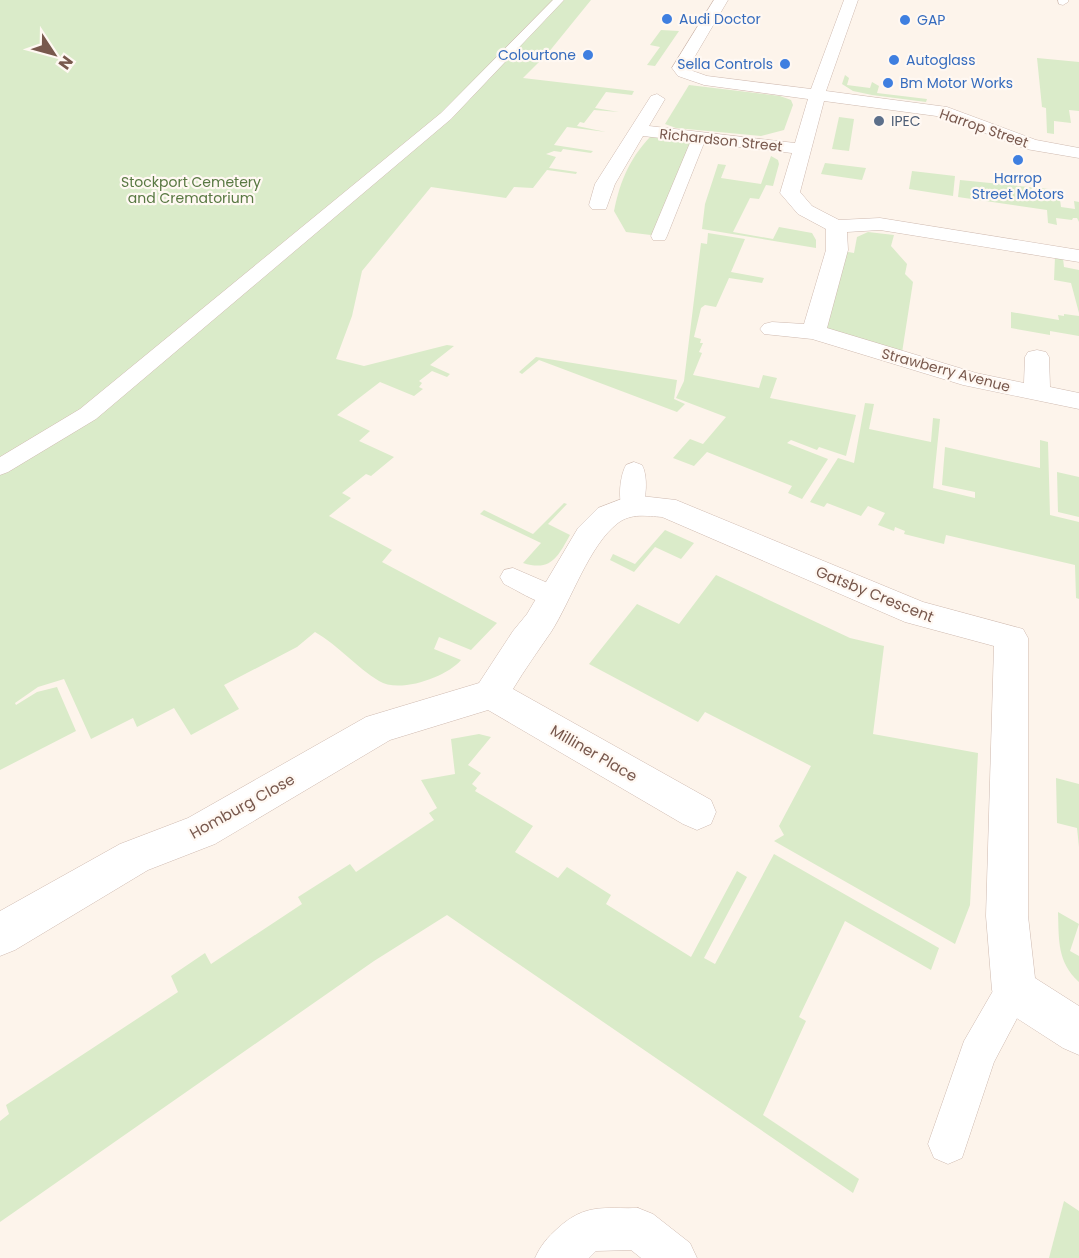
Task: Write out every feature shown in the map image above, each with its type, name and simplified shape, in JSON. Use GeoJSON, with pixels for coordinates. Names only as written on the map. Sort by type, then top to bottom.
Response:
{"type":"FeatureCollection","features":[{"type":"Feature","properties":{"kind":"street","name":"Harrop Street"},"geometry":{"type":"LineString","coordinates":[[721,0],[680,68],[684,73],[704,80],[947,112],[1032,145],[1079,153]]}},
{"type":"Feature","properties":{"kind":"street"},"geometry":{"type":"LineString","coordinates":[[851,0],[817,95],[790,193],[805,210],[836,226],[880,224],[1072,255]]}},
{"type":"Feature","properties":{"kind":"street","name":"Richardson Street"},"geometry":{"type":"LineString","coordinates":[[599,205],[605,184],[657,99]]}},
{"type":"Feature","properties":{"kind":"street","name":"Richardson Street"},"geometry":{"type":"LineString","coordinates":[[639,130],[802,149]]}},
{"type":"Feature","properties":{"kind":"street"},"geometry":{"type":"LineString","coordinates":[[814,332],[837,250],[836,226]]}},
{"type":"Feature","properties":{"kind":"street","name":"Strawberry Avenue"},"geometry":{"type":"LineString","coordinates":[[772,329],[814,332],[938,361],[972,380],[1079,401]]}},
{"type":"Feature","properties":{"kind":"street"},"geometry":{"type":"LineString","coordinates":[[1037,357],[1037,393]]}},
{"type":"Feature","properties":{"kind":"street","name":"Gatsby Crescent"},"geometry":{"type":"LineString","coordinates":[[491,694],[555,597],[589,536],[608,515],[632,505],[666,507],[916,613],[1011,638],[1007,916],[1014,990]]}},
{"type":"Feature","properties":{"kind":"street","name":"Milliner Place"},"geometry":{"type":"LineString","coordinates":[[491,694],[697,812]]}},
{"type":"Feature","properties":{"kind":"street","name":"Homburg Close"},"geometry":{"type":"LineString","coordinates":[[0,935],[134,857],[201,831],[379,728],[491,694]]}},
{"type":"Feature","properties":{"kind":"street"},"geometry":{"type":"LineString","coordinates":[[1014,990],[1079,1032]]}},
{"type":"Feature","properties":{"kind":"lane"},"geometry":{"type":"LineString","coordinates":[[0,467],[88,414],[446,116],[559,0]]}},
{"type":"Feature","properties":{"kind":"lane"},"geometry":{"type":"LineString","coordinates":[[659,236],[699,138]]}},
{"type":"Feature","properties":{"kind":"lane"},"geometry":{"type":"LineString","coordinates":[[632,505],[634,470]]}},
{"type":"Feature","properties":{"kind":"lane"},"geometry":{"type":"LineString","coordinates":[[513,578],[555,597]]}},
{"type":"Feature","properties":{"kind":"lane"},"geometry":{"type":"LineString","coordinates":[[948,1144],[977,1054],[1014,990]]}},
{"type":"Feature","properties":{"kind":"lane"},"geometry":{"type":"LineString","coordinates":[[557,1258],[588,1230],[638,1230],[675,1258]]}},
{"type":"Feature","properties":{"kind":"green space","name":"Stockport Cemetery and Crematorium"},"geometry":{"type":"Polygon","coordinates":[[[0,0],[591,0],[548,53],[523,78],[634,91],[632,95],[606,92],[595,108],[619,112],[594,110],[584,123],[580,122],[577,126],[606,132],[567,127],[554,145],[593,151],[591,153],[563,149],[561,152],[554,151],[546,154],[556,157],[549,168],[577,172],[576,174],[547,170],[533,188],[514,187],[506,198],[431,187],[362,271],[352,316],[336,359],[364,366],[447,345],[454,346],[430,365],[450,374],[447,377],[432,371],[419,381],[422,383],[419,387],[423,389],[414,396],[380,382],[337,415],[370,431],[359,441],[394,457],[371,476],[366,474],[342,493],[351,498],[329,516],[392,550],[382,562],[497,623],[471,650],[439,637],[434,649],[461,660],[454,666],[422,682],[410,685],[388,685],[379,681],[315,632],[297,647],[224,685],[239,709],[191,735],[174,708],[137,727],[133,718],[91,739],[64,679],[38,687],[15,703],[16,705],[37,692],[57,687],[76,731],[0,770],[0,0]]]}},
{"type":"Feature","properties":{"kind":"green space"},"geometry":{"type":"Polygon","coordinates":[[[661,30],[679,31],[655,66],[647,65],[660,47],[650,45],[661,30]]]}},
{"type":"Feature","properties":{"kind":"green space"},"geometry":{"type":"Polygon","coordinates":[[[1037,58],[1079,62],[1079,111],[1069,110],[1071,123],[1054,121],[1054,134],[1047,133],[1046,108],[1042,107],[1037,58]]]}},
{"type":"Feature","properties":{"kind":"green space"},"geometry":{"type":"Polygon","coordinates":[[[845,75],[849,78],[847,85],[870,88],[872,82],[879,86],[877,93],[927,99],[926,102],[853,91],[842,84],[845,75]]]}},
{"type":"Feature","properties":{"kind":"green space"},"geometry":{"type":"Polygon","coordinates":[[[689,85],[780,96],[791,100],[793,105],[784,130],[761,136],[676,128],[665,124],[689,85]]]}},
{"type":"Feature","properties":{"kind":"green space"},"geometry":{"type":"Polygon","coordinates":[[[839,117],[854,119],[849,151],[832,149],[839,117]]]}},
{"type":"Feature","properties":{"kind":"green space"},"geometry":{"type":"Polygon","coordinates":[[[655,132],[699,138],[659,236],[626,232],[614,211],[620,189],[633,159],[655,132]]]}},
{"type":"Feature","properties":{"kind":"green space"},"geometry":{"type":"Polygon","coordinates":[[[771,156],[778,160],[779,164],[773,186],[766,185],[759,199],[750,198],[733,232],[773,239],[779,227],[812,233],[816,240],[816,248],[702,229],[705,204],[718,164],[726,165],[721,178],[761,184],[771,156]]]}},
{"type":"Feature","properties":{"kind":"green space"},"geometry":{"type":"Polygon","coordinates":[[[825,163],[866,168],[862,180],[821,174],[825,163]]]}},
{"type":"Feature","properties":{"kind":"green space"},"geometry":{"type":"Polygon","coordinates":[[[912,171],[955,176],[953,196],[909,189],[912,171]]]}},
{"type":"Feature","properties":{"kind":"green space"},"geometry":{"type":"Polygon","coordinates":[[[960,180],[1049,189],[1051,198],[1060,199],[1061,207],[1075,209],[1074,201],[1079,202],[1079,222],[1077,218],[1072,220],[1056,218],[1057,225],[1048,223],[1047,210],[958,197],[960,180]]]}},
{"type":"Feature","properties":{"kind":"green space"},"geometry":{"type":"Polygon","coordinates":[[[868,232],[894,235],[891,246],[907,264],[905,274],[913,282],[901,359],[814,332],[837,250],[854,253],[857,237],[868,232]]]}},
{"type":"Feature","properties":{"kind":"green space"},"geometry":{"type":"Polygon","coordinates":[[[708,233],[745,239],[731,272],[764,278],[762,283],[729,278],[716,307],[705,305],[701,308],[694,337],[701,339],[700,343],[703,343],[699,352],[702,353],[693,375],[759,388],[763,375],[777,378],[770,398],[856,415],[846,456],[819,447],[817,450],[791,440],[787,443],[828,459],[802,499],[788,493],[792,486],[707,452],[694,466],[673,458],[690,439],[703,444],[726,417],[676,398],[684,381],[701,243],[707,244],[708,233]]]}},
{"type":"Feature","properties":{"kind":"green space"},"geometry":{"type":"Polygon","coordinates":[[[1055,257],[1063,258],[1064,267],[1079,270],[1079,313],[1071,283],[1054,280],[1055,257]]]}},
{"type":"Feature","properties":{"kind":"green space"},"geometry":{"type":"Polygon","coordinates":[[[1011,312],[1059,320],[1058,315],[1079,316],[1079,336],[1050,331],[1050,335],[1011,328],[1011,312]]]}},
{"type":"Feature","properties":{"kind":"green space"},"geometry":{"type":"Polygon","coordinates":[[[536,357],[677,380],[674,399],[685,404],[677,412],[539,360],[522,374],[519,372],[536,357]]]}},
{"type":"Feature","properties":{"kind":"green space"},"geometry":{"type":"Polygon","coordinates":[[[865,403],[874,404],[869,429],[931,442],[933,418],[940,419],[933,488],[975,498],[975,492],[942,485],[945,447],[1040,468],[1040,440],[1048,442],[1050,515],[1079,522],[1079,599],[1076,598],[1075,565],[946,535],[944,544],[904,534],[905,531],[895,527],[894,531],[878,525],[885,513],[868,506],[861,516],[827,503],[824,507],[810,502],[838,458],[854,463],[865,403]]]}},
{"type":"Feature","properties":{"kind":"green space"},"geometry":{"type":"Polygon","coordinates":[[[1057,472],[1079,477],[1079,517],[1058,512],[1057,472]]]}},
{"type":"Feature","properties":{"kind":"green space"},"geometry":{"type":"Polygon","coordinates":[[[564,503],[567,504],[548,524],[570,535],[558,555],[547,564],[541,565],[523,563],[541,543],[480,514],[484,510],[533,534],[564,503]]]}},
{"type":"Feature","properties":{"kind":"green space"},"geometry":{"type":"Polygon","coordinates":[[[665,530],[694,543],[681,559],[655,547],[634,572],[610,560],[613,554],[635,564],[665,530]]]}},
{"type":"Feature","properties":{"kind":"green space"},"geometry":{"type":"Polygon","coordinates":[[[716,575],[850,638],[884,646],[873,734],[978,753],[970,905],[955,944],[774,841],[784,835],[779,826],[811,766],[705,712],[698,722],[589,664],[637,604],[679,624],[716,575]]]}},
{"type":"Feature","properties":{"kind":"green space"},"geometry":{"type":"Polygon","coordinates":[[[479,734],[491,737],[468,765],[481,773],[472,784],[477,788],[475,791],[533,826],[515,852],[558,878],[567,867],[611,895],[606,904],[691,957],[737,871],[747,877],[704,958],[715,964],[774,854],[939,948],[931,970],[845,921],[799,1017],[806,1021],[763,1115],[859,1179],[853,1193],[447,915],[374,961],[0,1222],[0,1121],[9,1114],[6,1105],[178,992],[171,976],[205,953],[211,964],[302,904],[298,897],[350,864],[356,872],[434,820],[429,813],[437,808],[421,780],[455,774],[451,739],[479,734]]]}},
{"type":"Feature","properties":{"kind":"green space"},"geometry":{"type":"Polygon","coordinates":[[[1056,778],[1079,784],[1079,847],[1077,828],[1057,823],[1056,778]]]}},
{"type":"Feature","properties":{"kind":"green space"},"geometry":{"type":"Polygon","coordinates":[[[1058,912],[1079,924],[1070,951],[1079,956],[1079,982],[1063,958],[1059,941],[1058,912]]]}},
{"type":"Feature","properties":{"kind":"green space"},"geometry":{"type":"Polygon","coordinates":[[[1064,1201],[1079,1211],[1079,1258],[1049,1258],[1064,1201]]]}},
{"type":"Feature","properties":{"kind":"place","name":"Audi Doctor"},"geometry":{"type":"Point","coordinates":[667,19]}},
{"type":"Feature","properties":{"kind":"place","name":"GAP"},"geometry":{"type":"Point","coordinates":[905,20]}},
{"type":"Feature","properties":{"kind":"place","name":"Colourtone"},"geometry":{"type":"Point","coordinates":[588,55]}},
{"type":"Feature","properties":{"kind":"place","name":"Autoglass"},"geometry":{"type":"Point","coordinates":[894,60]}},
{"type":"Feature","properties":{"kind":"place","name":"Sella Controls"},"geometry":{"type":"Point","coordinates":[785,64]}},
{"type":"Feature","properties":{"kind":"place","name":"Bm Motor Works"},"geometry":{"type":"Point","coordinates":[888,83]}},
{"type":"Feature","properties":{"kind":"place","name":"IPEC"},"geometry":{"type":"Point","coordinates":[879,121]}},
{"type":"Feature","properties":{"kind":"place","name":"Harrop Street Motors"},"geometry":{"type":"Point","coordinates":[1018,160]}}]}
